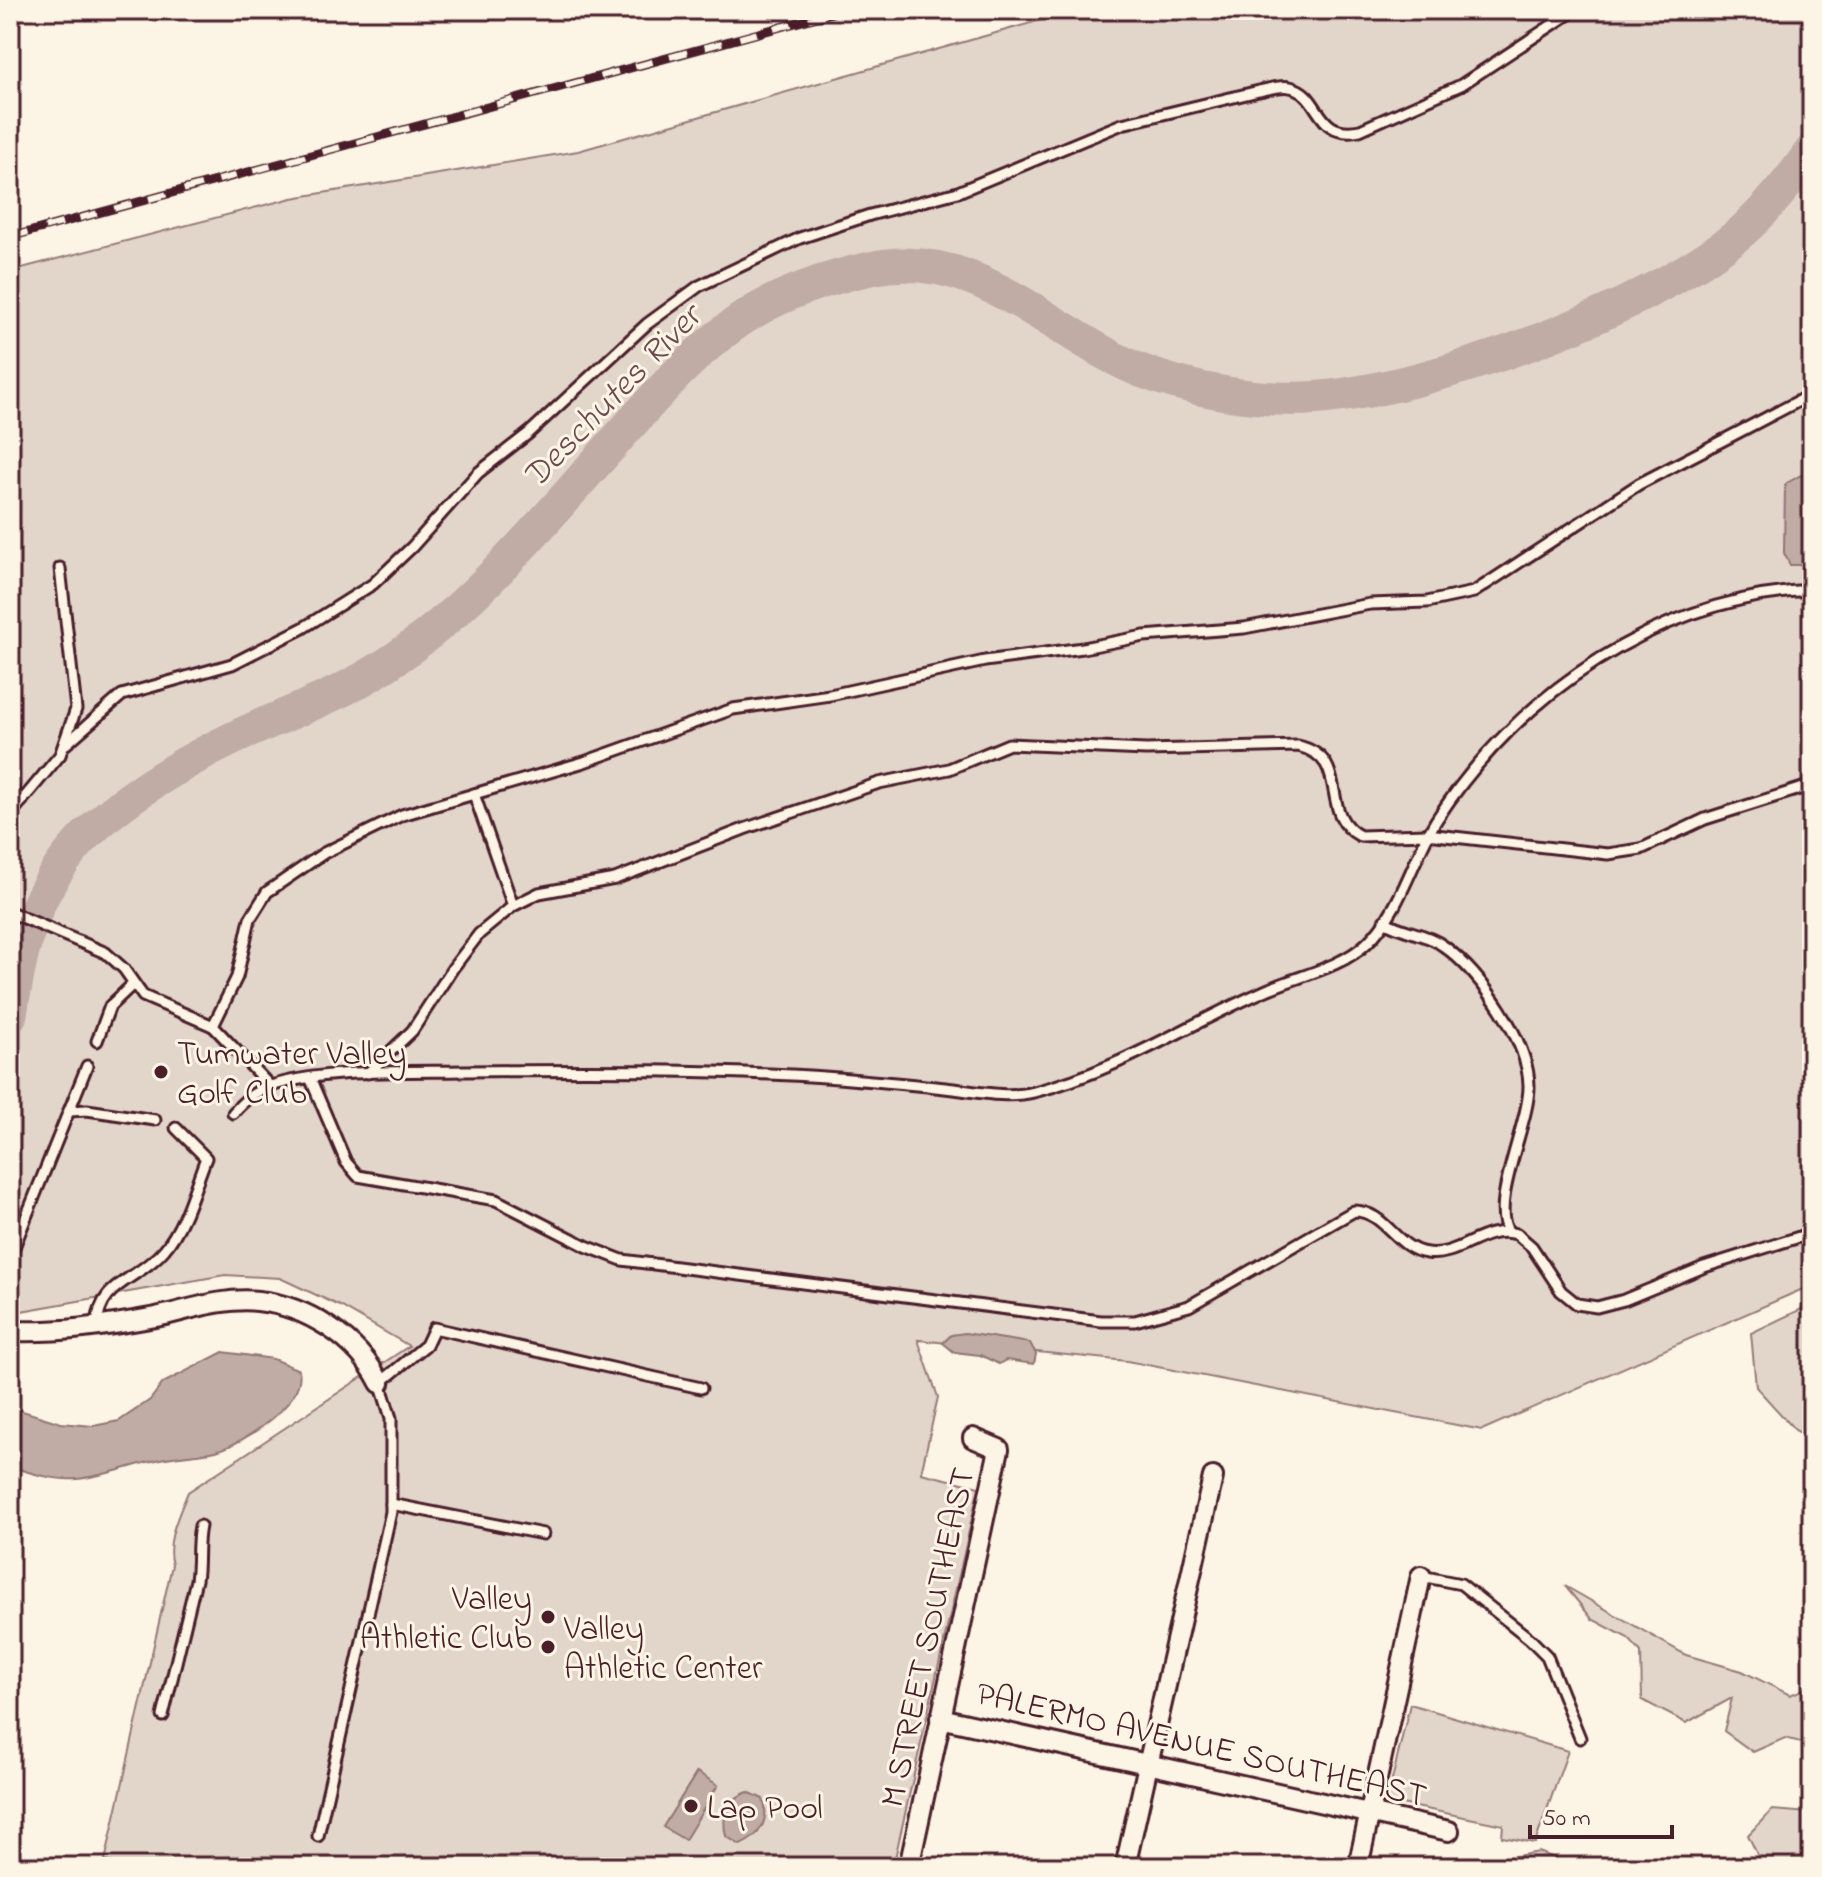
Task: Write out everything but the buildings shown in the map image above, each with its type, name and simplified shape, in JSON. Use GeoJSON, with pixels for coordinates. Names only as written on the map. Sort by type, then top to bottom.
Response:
{"type":"FeatureCollection","features":[{"type":"Feature","properties":{"kind":"street"},"geometry":{"type":"LineString","coordinates":[[10,1331],[97,1327],[225,1302],[257,1300],[308,1316],[337,1333],[358,1350],[380,1383]]}},
{"type":"Feature","properties":{"kind":"street","name":"M STREET SOUTHEAST"},"geometry":{"type":"LineString","coordinates":[[909,1867],[999,1449],[973,1438]]}},
{"type":"Feature","properties":{"kind":"street"},"geometry":{"type":"LineString","coordinates":[[1125,1867],[1213,1477]]}},
{"type":"Feature","properties":{"kind":"street"},"geometry":{"type":"LineString","coordinates":[[1358,1867],[1421,1576]]}},
{"type":"Feature","properties":{"kind":"street","name":"PALERMO AVENUE SOUTHEAST"},"geometry":{"type":"LineString","coordinates":[[940,1718],[1449,1831]]}},
{"type":"Feature","properties":{"kind":"lane"},"geometry":{"type":"LineString","coordinates":[[10,815],[66,744],[122,695],[232,664],[303,628],[373,584],[412,547],[478,473],[529,433],[647,324],[699,286],[800,238],[882,211],[937,200],[998,178],[1122,124],[1259,91],[1280,87],[1297,90],[1325,124],[1339,131],[1383,123],[1498,63],[1575,10]]}},
{"type":"Feature","properties":{"kind":"lane"},"geometry":{"type":"LineString","coordinates":[[213,1026],[237,977],[250,919],[267,892],[313,860],[402,815],[584,762],[733,709],[830,695],[985,661],[1144,636],[1244,628],[1370,604],[1427,602],[1474,592],[1639,484],[1812,394]]}},
{"type":"Feature","properties":{"kind":"lane"},"geometry":{"type":"LineString","coordinates":[[60,568],[76,709],[66,744]]}},
{"type":"Feature","properties":{"kind":"lane"},"geometry":{"type":"LineString","coordinates":[[233,1113],[245,1099],[270,1086],[368,1073],[687,1070],[1027,1093],[1114,1067],[1206,1017],[1326,967],[1369,942],[1384,921],[1427,834],[1468,774],[1491,748],[1551,695],[1619,646],[1717,606],[1774,592],[1812,590]]}},
{"type":"Feature","properties":{"kind":"lane"},"geometry":{"type":"LineString","coordinates":[[368,1073],[412,1031],[479,934],[513,906],[552,888],[615,879],[861,789],[949,769],[1018,743],[1079,749],[1298,746],[1314,751],[1325,761],[1338,816],[1355,834],[1365,838],[1427,834],[1608,854],[1641,849],[1719,813],[1812,785]]}},
{"type":"Feature","properties":{"kind":"lane"},"geometry":{"type":"LineString","coordinates":[[10,787],[22,801]]}},
{"type":"Feature","properties":{"kind":"lane"},"geometry":{"type":"LineString","coordinates":[[474,794],[513,906]]}},
{"type":"Feature","properties":{"kind":"lane"},"geometry":{"type":"LineString","coordinates":[[10,912],[106,953],[124,969],[132,985],[164,1008],[213,1026],[270,1086]]}},
{"type":"Feature","properties":{"kind":"lane"},"geometry":{"type":"LineString","coordinates":[[1384,921],[1430,937],[1458,958],[1502,1014],[1521,1051],[1529,1092],[1524,1128],[1502,1204],[1501,1221],[1509,1232]]}},
{"type":"Feature","properties":{"kind":"lane"},"geometry":{"type":"LineString","coordinates":[[97,1041],[110,1006],[132,985]]}},
{"type":"Feature","properties":{"kind":"lane"},"geometry":{"type":"LineString","coordinates":[[10,1257],[87,1066]]}},
{"type":"Feature","properties":{"kind":"lane"},"geometry":{"type":"LineString","coordinates":[[311,1080],[346,1162],[358,1176],[496,1200],[586,1246],[622,1260],[1101,1321],[1135,1321],[1173,1312],[1208,1297],[1286,1248],[1354,1211],[1375,1216],[1405,1244],[1428,1254],[1509,1232],[1521,1236],[1532,1247],[1561,1291],[1577,1304],[1589,1307],[1610,1306],[1704,1267],[1812,1233]]}},
{"type":"Feature","properties":{"kind":"lane"},"geometry":{"type":"LineString","coordinates":[[69,1111],[87,1110],[155,1120]]}},
{"type":"Feature","properties":{"kind":"lane"},"geometry":{"type":"LineString","coordinates":[[97,1327],[97,1308],[104,1296],[142,1270],[174,1237],[206,1158],[176,1128]]}},
{"type":"Feature","properties":{"kind":"lane"},"geometry":{"type":"LineString","coordinates":[[318,1836],[391,1504],[391,1418],[380,1383],[426,1345],[434,1328],[701,1388]]}},
{"type":"Feature","properties":{"kind":"lane"},"geometry":{"type":"LineString","coordinates":[[391,1504],[543,1534]]}},
{"type":"Feature","properties":{"kind":"lane"},"geometry":{"type":"LineString","coordinates":[[163,1716],[196,1580],[198,1564],[195,1550],[200,1526]]}},
{"type":"Feature","properties":{"kind":"lane"},"geometry":{"type":"LineString","coordinates":[[1421,1576],[1461,1584],[1547,1656],[1580,1738]]}},
{"type":"Feature","properties":{"kind":"shaded area"},"geometry":{"type":"Polygon","coordinates":[[[1077,10],[1812,10],[1812,1285],[1482,1430],[1127,1361],[918,1340],[938,1397],[921,1473],[979,1487],[893,1867],[647,1867],[634,1864],[633,1867],[131,1867],[105,1861],[172,1565],[172,1538],[188,1492],[409,1346],[342,1307],[280,1278],[225,1275],[10,1313],[10,271],[292,198],[578,151],[1077,10]]]}},
{"type":"Feature","properties":{"kind":"shaded area"},"geometry":{"type":"Polygon","coordinates":[[[1812,469],[1812,565],[1790,565],[1784,553],[1785,484],[1812,469]]]}},
{"type":"Feature","properties":{"kind":"shaded area"},"geometry":{"type":"Polygon","coordinates":[[[1812,1304],[1812,1439],[1795,1430],[1756,1387],[1751,1333],[1812,1304]]]}},
{"type":"Feature","properties":{"kind":"shaded area"},"geometry":{"type":"Polygon","coordinates":[[[965,1333],[1030,1343],[1036,1354],[1034,1364],[1006,1360],[999,1364],[980,1355],[954,1352],[943,1343],[951,1335],[965,1333]]]}},
{"type":"Feature","properties":{"kind":"shaded area"},"geometry":{"type":"Polygon","coordinates":[[[223,1352],[273,1359],[299,1370],[299,1383],[283,1408],[242,1440],[216,1451],[161,1459],[77,1479],[51,1478],[10,1466],[10,1407],[61,1423],[93,1426],[119,1421],[150,1400],[163,1383],[223,1352]]]}},
{"type":"Feature","properties":{"kind":"shaded area"},"geometry":{"type":"Polygon","coordinates":[[[1565,1586],[1686,1655],[1742,1671],[1790,1695],[1812,1686],[1812,1745],[1785,1738],[1753,1752],[1724,1731],[1732,1698],[1686,1723],[1642,1700],[1641,1652],[1628,1638],[1592,1619],[1565,1586]]]}},
{"type":"Feature","properties":{"kind":"shaded area"},"geometry":{"type":"Polygon","coordinates":[[[1410,1704],[1568,1751],[1535,1843],[1502,1837],[1503,1825],[1387,1801],[1410,1704]]]}},
{"type":"Feature","properties":{"kind":"shaded area","name":"Lap Pool"},"geometry":{"type":"Polygon","coordinates":[[[697,1772],[718,1785],[685,1840],[663,1827],[697,1772]]]}},
{"type":"Feature","properties":{"kind":"shaded area"},"geometry":{"type":"Polygon","coordinates":[[[748,1792],[763,1799],[764,1821],[753,1837],[740,1845],[726,1836],[725,1815],[735,1799],[748,1792]]]}},
{"type":"Feature","properties":{"kind":"shaded area"},"geometry":{"type":"Polygon","coordinates":[[[1812,1807],[1812,1867],[1763,1867],[1748,1835],[1772,1810],[1810,1813],[1812,1807]]]}},
{"type":"Feature","properties":{"kind":"shaded area"},"geometry":{"type":"Polygon","coordinates":[[[1539,1852],[1576,1867],[1475,1867],[1476,1863],[1539,1852]]]}},
{"type":"Feature","properties":{"kind":"waterway","name":"Deschutes River"},"geometry":{"type":"LineString","coordinates":[[10,1016],[23,950],[36,909],[57,870],[90,831],[136,794],[189,761],[242,734],[324,699],[378,670],[412,646],[445,620],[506,562],[690,361],[722,333],[769,303],[821,282],[873,268],[910,265],[946,270],[980,281],[1107,355],[1181,384],[1248,396],[1293,399],[1364,391],[1419,379],[1537,341],[1651,290],[1739,234],[1760,215],[1812,150]]}},
{"type":"Feature","properties":{"kind":"railway"},"geometry":{"type":"LineString","coordinates":[[10,237],[843,10]]}},
{"type":"Feature","properties":{"kind":"place","name":"Tumwater Valley Golf Club"},"geometry":{"type":"Point","coordinates":[161,1072]}},
{"type":"Feature","properties":{"kind":"place","name":"Valley Athletic Club"},"geometry":{"type":"Point","coordinates":[548,1617]}},
{"type":"Feature","properties":{"kind":"place","name":"Valley Athletic Center"},"geometry":{"type":"Point","coordinates":[548,1647]}},
{"type":"Feature","properties":{"kind":"place","name":"Lap Pool"},"geometry":{"type":"Point","coordinates":[691,1806]}}]}
